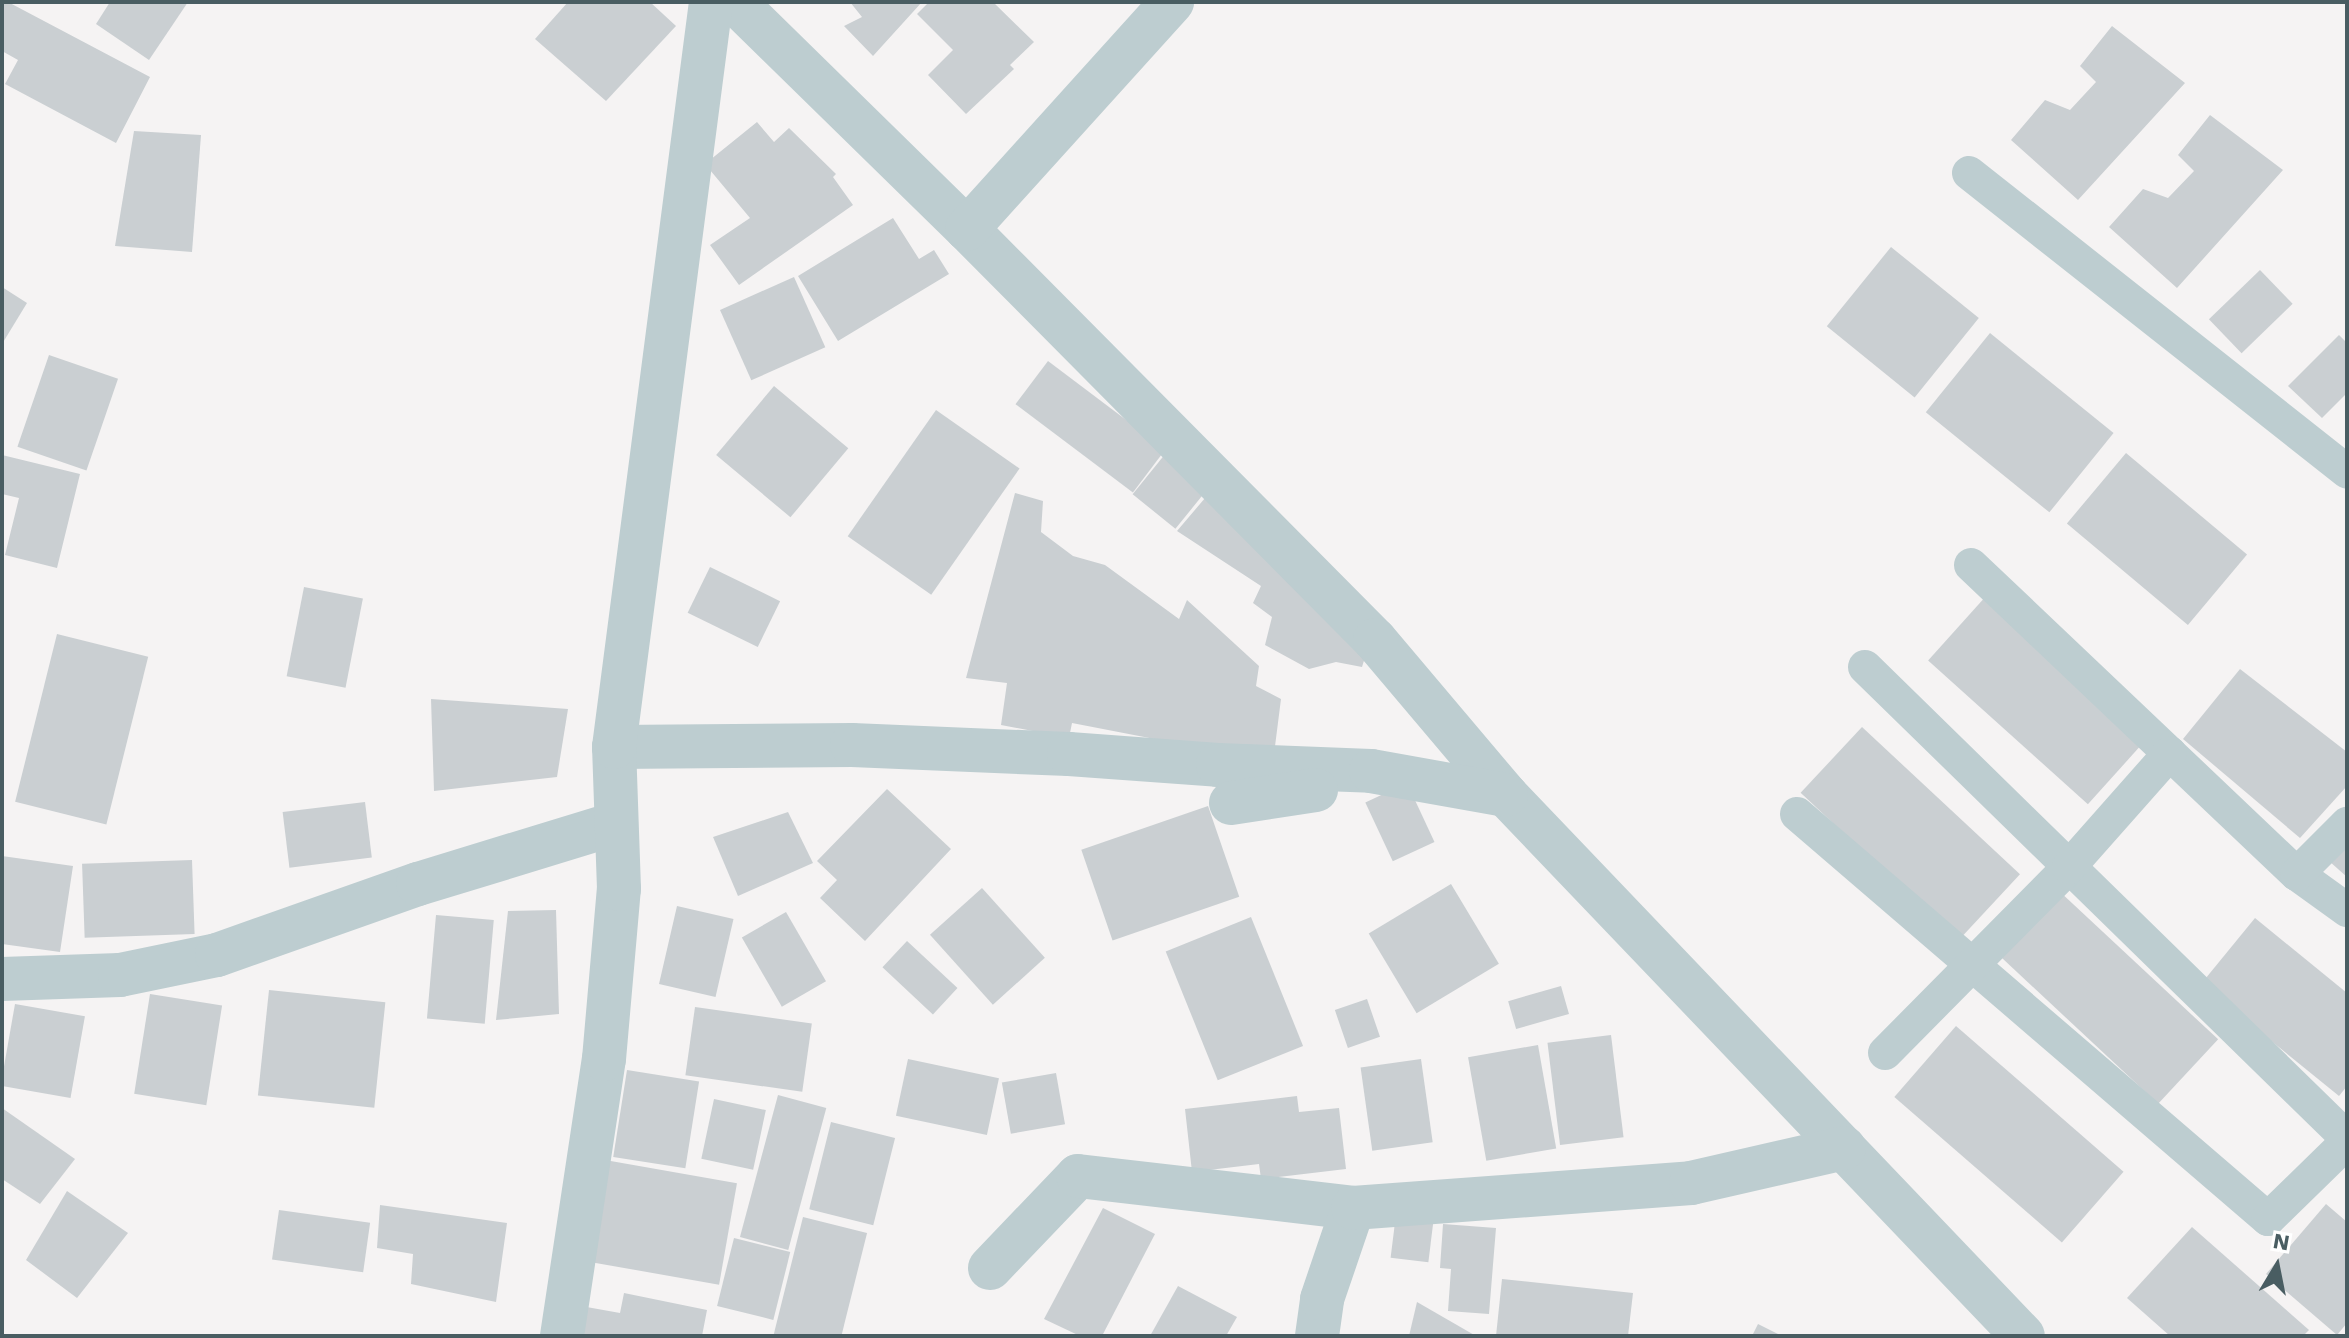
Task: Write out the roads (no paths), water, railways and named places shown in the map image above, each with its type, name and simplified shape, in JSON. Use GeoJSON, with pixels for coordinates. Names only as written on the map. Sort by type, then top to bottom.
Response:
{"type":"FeatureCollection","features":[{"type":"Feature","properties":{"kind":"street"},"geometry":{"type":"LineString","coordinates":[[562,1336],[604,1059],[619,889],[614,824],[614,747],[711,2]]}},
{"type":"Feature","properties":{"kind":"street"},"geometry":{"type":"LineString","coordinates":[[735,2],[967,229],[1375,640],[1506,795],[2023,1336]]}},
{"type":"Feature","properties":{"kind":"street"},"geometry":{"type":"LineString","coordinates":[[967,229],[1172,2]]}},
{"type":"Feature","properties":{"kind":"street"},"geometry":{"type":"LineString","coordinates":[[614,747],[852,745],[1371,771],[1506,795]]}},
{"type":"Feature","properties":{"kind":"street"},"geometry":{"type":"LineString","coordinates":[[1231,803],[1340,786],[1371,771]]}},
{"type":"Feature","properties":{"kind":"street"},"geometry":{"type":"LineString","coordinates":[[2,979],[120,975],[217,955],[418,884],[614,824]]}},
{"type":"Feature","properties":{"kind":"street"},"geometry":{"type":"LineString","coordinates":[[990,1268],[1078,1176],[1353,1208],[1691,1183],[1844,1148]]}},
{"type":"Feature","properties":{"kind":"street"},"geometry":{"type":"LineString","coordinates":[[1317,1336],[1322,1299],[1353,1208]]}},
{"type":"Feature","properties":{"kind":"lane"},"geometry":{"type":"LineString","coordinates":[[1969,173],[2347,472]]}},
{"type":"Feature","properties":{"kind":"lane"},"geometry":{"type":"LineString","coordinates":[[1971,565],[2297,874],[2347,910]]}},
{"type":"Feature","properties":{"kind":"lane"},"geometry":{"type":"LineString","coordinates":[[1797,814],[2268,1219],[2347,1140],[1865,667]]}},
{"type":"Feature","properties":{"kind":"lane"},"geometry":{"type":"LineString","coordinates":[[1885,1053],[2069,867],[2170,753]]}},
{"type":"Feature","properties":{"kind":"lane"},"geometry":{"type":"LineString","coordinates":[[2297,874],[2347,824]]}}]}
